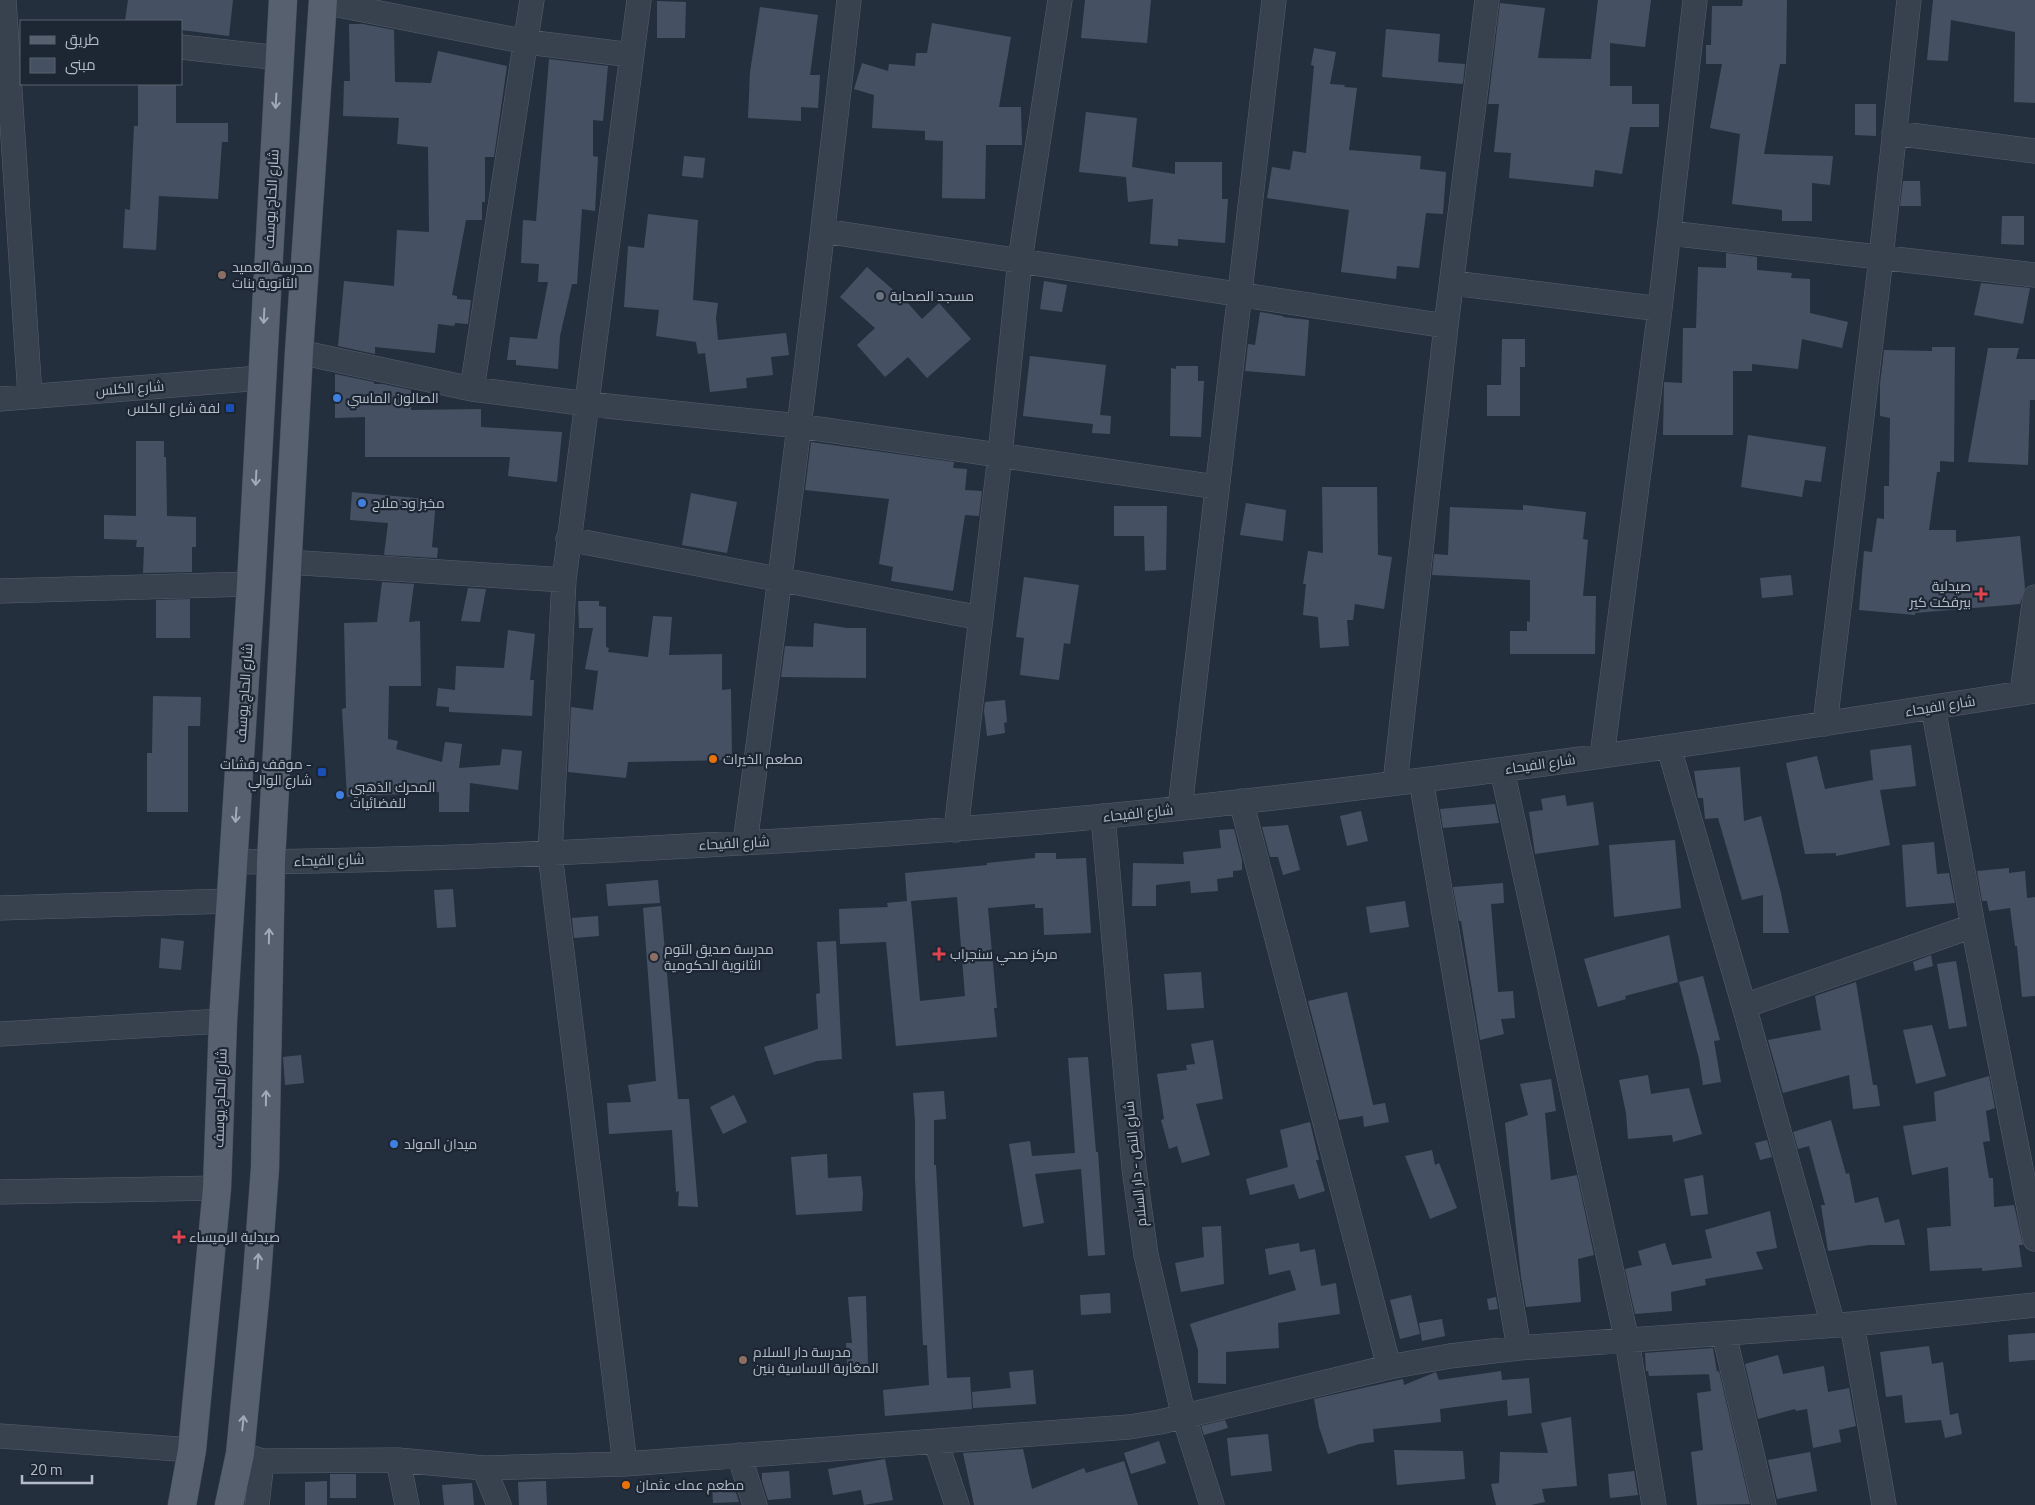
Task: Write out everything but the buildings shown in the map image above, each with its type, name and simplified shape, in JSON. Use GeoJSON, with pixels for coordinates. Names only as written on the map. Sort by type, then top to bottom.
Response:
{"type":"FeatureCollection","features":[{"type":"Feature","properties":{"kind":"main road","name":"شارع الحاج يوسف"},"geometry":{"type":"LineString","coordinates":[[182,1505],[192,1450],[217,1188],[223,1022],[251,584],[278,58],[283,0]]}},
{"type":"Feature","properties":{"kind":"main road"},"geometry":{"type":"LineString","coordinates":[[229,1505],[251,1458],[256,1289],[265,1168],[271,861],[299,352],[323,1]]}},
{"type":"Feature","properties":{"kind":"street"},"geometry":{"type":"LineString","coordinates":[[4,0],[9,28],[30,396]]}},
{"type":"Feature","properties":{"kind":"street"},"geometry":{"type":"LineString","coordinates":[[472,389],[532,0]]}},
{"type":"Feature","properties":{"kind":"street"},"geometry":{"type":"LineString","coordinates":[[625,1464],[550,854],[564,580],[568,539],[588,404],[639,0]]}},
{"type":"Feature","properties":{"kind":"street"},"geometry":{"type":"LineString","coordinates":[[745,843],[781,580],[824,231],[849,0]]}},
{"type":"Feature","properties":{"kind":"street"},"geometry":{"type":"LineString","coordinates":[[956,830],[1000,455],[1020,260],[1060,0]]}},
{"type":"Feature","properties":{"kind":"street"},"geometry":{"type":"LineString","coordinates":[[1180,808],[1274,0]]}},
{"type":"Feature","properties":{"kind":"street"},"geometry":{"type":"LineString","coordinates":[[1395,783],[1446,326],[1453,283],[1487,0]]}},
{"type":"Feature","properties":{"kind":"street"},"geometry":{"type":"LineString","coordinates":[[1602,756],[1660,309],[1695,0]]}},
{"type":"Feature","properties":{"kind":"street"},"geometry":{"type":"LineString","coordinates":[[1825,724],[1881,258],[1909,0]]}},
{"type":"Feature","properties":{"kind":"street"},"geometry":{"type":"LineString","coordinates":[[323,1],[527,42],[632,55]]}},
{"type":"Feature","properties":{"kind":"street"},"geometry":{"type":"LineString","coordinates":[[182,47],[278,58]]}},
{"type":"Feature","properties":{"kind":"street"},"geometry":{"type":"LineString","coordinates":[[1894,132],[2035,151]]}},
{"type":"Feature","properties":{"kind":"street"},"geometry":{"type":"LineString","coordinates":[[824,231],[1446,326]]}},
{"type":"Feature","properties":{"kind":"street"},"geometry":{"type":"LineString","coordinates":[[1669,233],[2035,275]]}},
{"type":"Feature","properties":{"kind":"street"},"geometry":{"type":"LineString","coordinates":[[1453,283],[1660,309]]}},
{"type":"Feature","properties":{"kind":"street"},"geometry":{"type":"LineString","coordinates":[[299,352],[472,389],[588,404],[799,426],[1217,487]]}},
{"type":"Feature","properties":{"kind":"street","name":"شارع الكلس"},"geometry":{"type":"LineString","coordinates":[[0,399],[261,378]]}},
{"type":"Feature","properties":{"kind":"street"},"geometry":{"type":"LineString","coordinates":[[568,539],[981,618]]}},
{"type":"Feature","properties":{"kind":"street"},"geometry":{"type":"LineString","coordinates":[[287,562],[564,580]]}},
{"type":"Feature","properties":{"kind":"street"},"geometry":{"type":"LineString","coordinates":[[0,591],[251,584]]}},
{"type":"Feature","properties":{"kind":"street"},"geometry":{"type":"LineString","coordinates":[[2029,692],[2035,597]]}},
{"type":"Feature","properties":{"kind":"street","name":"شارع الفيحاء"},"geometry":{"type":"LineString","coordinates":[[233,862],[550,854],[956,830],[1180,808],[1502,770],[1669,748],[2029,692]]}},
{"type":"Feature","properties":{"kind":"street"},"geometry":{"type":"LineString","coordinates":[[1934,707],[1973,926],[2035,1239]]}},
{"type":"Feature","properties":{"kind":"street"},"geometry":{"type":"LineString","coordinates":[[1669,748],[1744,1006],[1842,1325],[1884,1505]]}},
{"type":"Feature","properties":{"kind":"street"},"geometry":{"type":"LineString","coordinates":[[1502,770],[1627,1341],[1654,1505]]}},
{"type":"Feature","properties":{"kind":"street"},"geometry":{"type":"LineString","coordinates":[[1421,780],[1519,1348]]}},
{"type":"Feature","properties":{"kind":"street"},"geometry":{"type":"LineString","coordinates":[[1241,801],[1389,1367]]}},
{"type":"Feature","properties":{"kind":"street","name":"شارع النص - دار السلام"},"geometry":{"type":"LineString","coordinates":[[1103,816],[1134,1168],[1146,1256],[1184,1417],[1212,1505]]}},
{"type":"Feature","properties":{"kind":"street"},"geometry":{"type":"LineString","coordinates":[[0,908],[230,901]]}},
{"type":"Feature","properties":{"kind":"street"},"geometry":{"type":"LineString","coordinates":[[1744,1006],[1973,926]]}},
{"type":"Feature","properties":{"kind":"street"},"geometry":{"type":"LineString","coordinates":[[0,1034],[223,1022]]}},
{"type":"Feature","properties":{"kind":"street"},"geometry":{"type":"LineString","coordinates":[[0,1192],[217,1188]]}},
{"type":"Feature","properties":{"kind":"street"},"geometry":{"type":"LineString","coordinates":[[257,1505],[251,1458],[398,1460],[484,1468],[625,1464],[1129,1427],[1184,1417],[1389,1367],[1450,1356],[1519,1348],[1842,1325],[2035,1305]]}},
{"type":"Feature","properties":{"kind":"street"},"geometry":{"type":"LineString","coordinates":[[1724,1334],[1764,1505]]}},
{"type":"Feature","properties":{"kind":"street"},"geometry":{"type":"LineString","coordinates":[[0,1436],[192,1450]]}},
{"type":"Feature","properties":{"kind":"street"},"geometry":{"type":"LineString","coordinates":[[936,1442],[957,1505]]}},
{"type":"Feature","properties":{"kind":"street"},"geometry":{"type":"LineString","coordinates":[[739,1455],[754,1505]]}},
{"type":"Feature","properties":{"kind":"street"},"geometry":{"type":"LineString","coordinates":[[398,1460],[407,1505]]}},
{"type":"Feature","properties":{"kind":"street"},"geometry":{"type":"LineString","coordinates":[[484,1468],[499,1505]]}},
{"type":"Feature","properties":{"kind":"place","name":"مدرسة العميد الثانوية بنات"},"geometry":{"type":"Point","coordinates":[222,275]}},
{"type":"Feature","properties":{"kind":"place","name":"مسجد الصحابة"},"geometry":{"type":"Point","coordinates":[880,296]}},
{"type":"Feature","properties":{"kind":"place","name":"الصالون الماسي"},"geometry":{"type":"Point","coordinates":[337,398]}},
{"type":"Feature","properties":{"kind":"place","name":"لفة شارع الكلس"},"geometry":{"type":"Point","coordinates":[230,408]}},
{"type":"Feature","properties":{"kind":"place","name":"مخبز ود ملاح"},"geometry":{"type":"Point","coordinates":[362,503]}},
{"type":"Feature","properties":{"kind":"place","name":"صيدلية بيرفكت كير"},"geometry":{"type":"Point","coordinates":[1981,594]}},
{"type":"Feature","properties":{"kind":"place","name":"مطعم الخيرات"},"geometry":{"type":"Point","coordinates":[713,759]}},
{"type":"Feature","properties":{"kind":"place","name":"موقف رقشات - شارع الوالي"},"geometry":{"type":"Point","coordinates":[322,772]}},
{"type":"Feature","properties":{"kind":"place","name":"المحرك الذهبي للفضائيات"},"geometry":{"type":"Point","coordinates":[340,795]}},
{"type":"Feature","properties":{"kind":"place","name":"مركز صحي سنجراب"},"geometry":{"type":"Point","coordinates":[939,954]}},
{"type":"Feature","properties":{"kind":"place","name":"مدرسة صديق التوم الثانوية الحكومية"},"geometry":{"type":"Point","coordinates":[654,957]}},
{"type":"Feature","properties":{"kind":"place","name":"ميدان المولد"},"geometry":{"type":"Point","coordinates":[394,1144]}},
{"type":"Feature","properties":{"kind":"place","name":"صيدلية الرميساء"},"geometry":{"type":"Point","coordinates":[179,1237]}},
{"type":"Feature","properties":{"kind":"place","name":"مدرسة دار السلام المغاربة الاساسية بنين"},"geometry":{"type":"Point","coordinates":[743,1360]}},
{"type":"Feature","properties":{"kind":"place","name":"مطعم عمك عثمان"},"geometry":{"type":"Point","coordinates":[626,1485]}}]}
